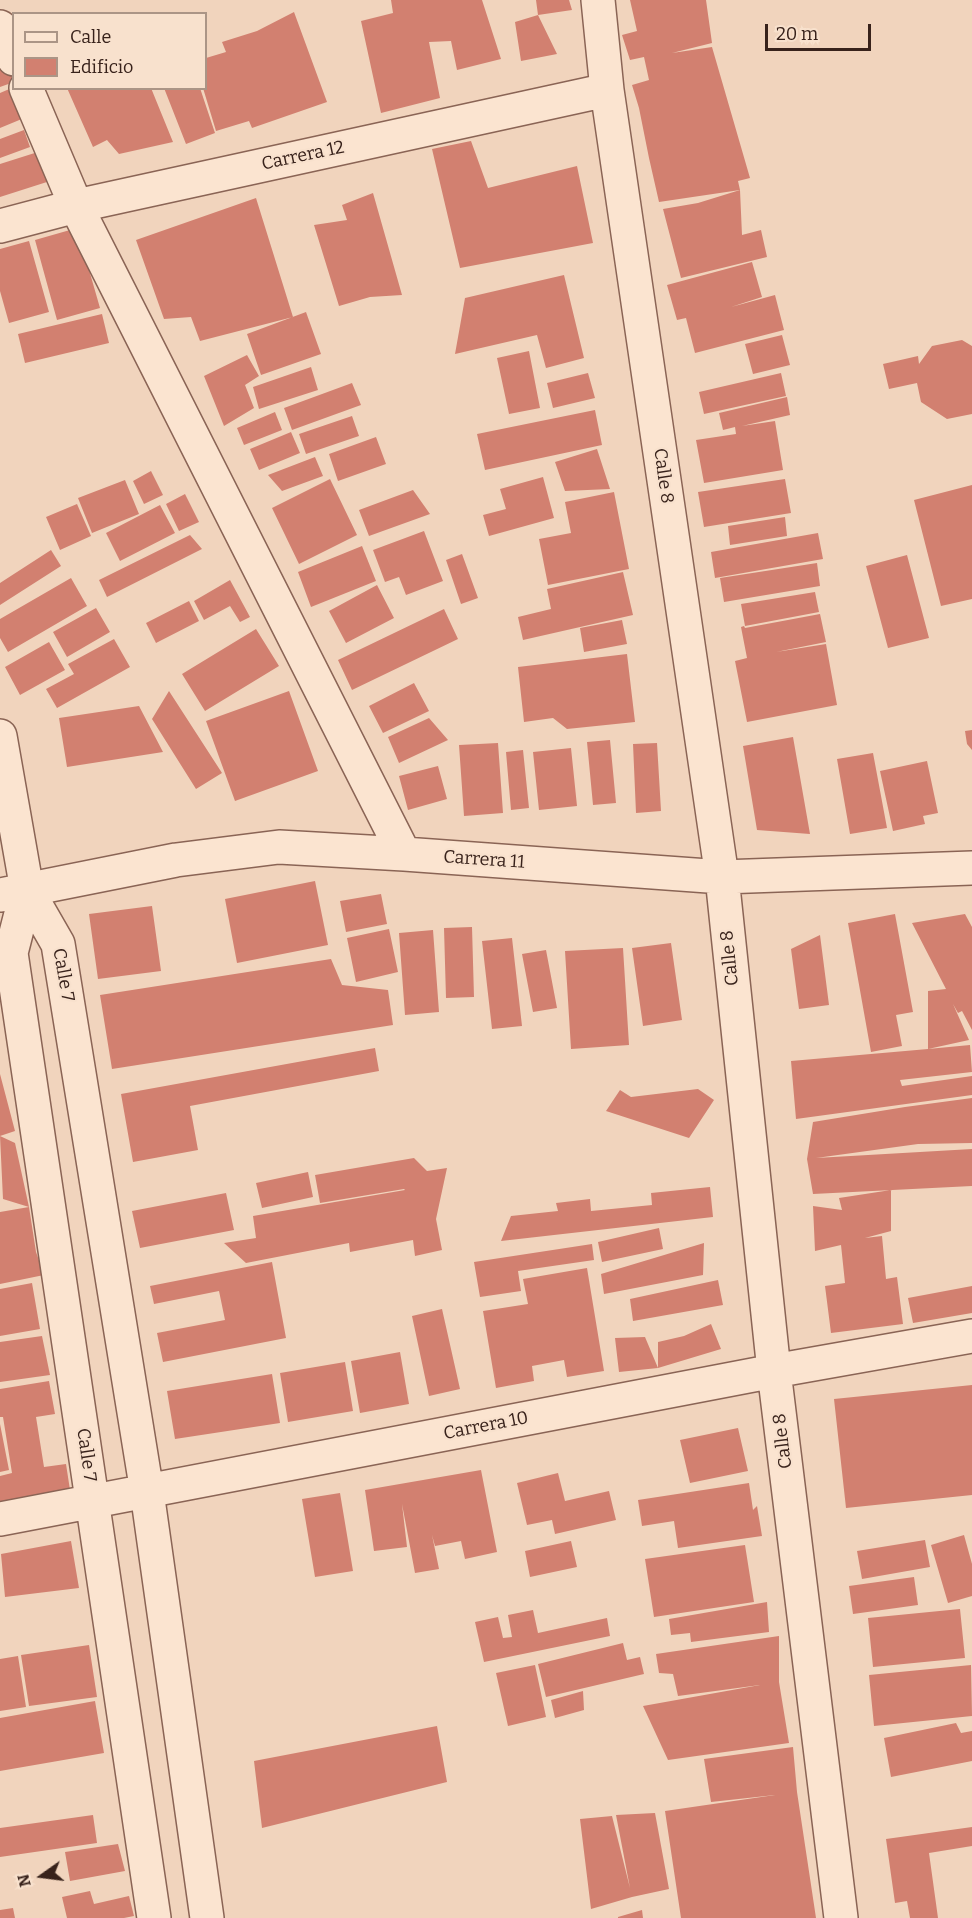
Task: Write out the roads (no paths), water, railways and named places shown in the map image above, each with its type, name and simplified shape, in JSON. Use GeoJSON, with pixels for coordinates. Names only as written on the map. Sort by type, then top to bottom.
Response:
{"type":"FeatureCollection","features":[{"type":"Feature","properties":{"kind":"street","name":"Calle 8"},"geometry":{"type":"LineString","coordinates":[[598,0],[607,90],[722,877],[774,1371],[841,1918]]}},
{"type":"Feature","properties":{"kind":"street"},"geometry":{"type":"LineString","coordinates":[[0,27],[12,54]]}},
{"type":"Feature","properties":{"kind":"street"},"geometry":{"type":"LineString","coordinates":[[27,90],[75,206],[405,854]]}},
{"type":"Feature","properties":{"kind":"street","name":"Carrera 12"},"geometry":{"type":"LineString","coordinates":[[0,226],[75,206],[607,90]]}},
{"type":"Feature","properties":{"kind":"street"},"geometry":{"type":"LineString","coordinates":[[0,736],[13,893]]}},
{"type":"Feature","properties":{"kind":"street","name":"Carrera 11"},"geometry":{"type":"LineString","coordinates":[[13,893],[176,860],[279,847],[722,877],[972,868]]}},
{"type":"Feature","properties":{"kind":"street","name":"Calle 7"},"geometry":{"type":"LineString","coordinates":[[13,893],[58,944],[147,1492],[207,1918]]}},
{"type":"Feature","properties":{"kind":"street","name":"Calle 7"},"geometry":{"type":"LineString","coordinates":[[13,893],[11,953],[154,1918]]}},
{"type":"Feature","properties":{"kind":"street","name":"Carrera 10"},"geometry":{"type":"LineString","coordinates":[[0,1519],[774,1371],[972,1336]]}}]}
